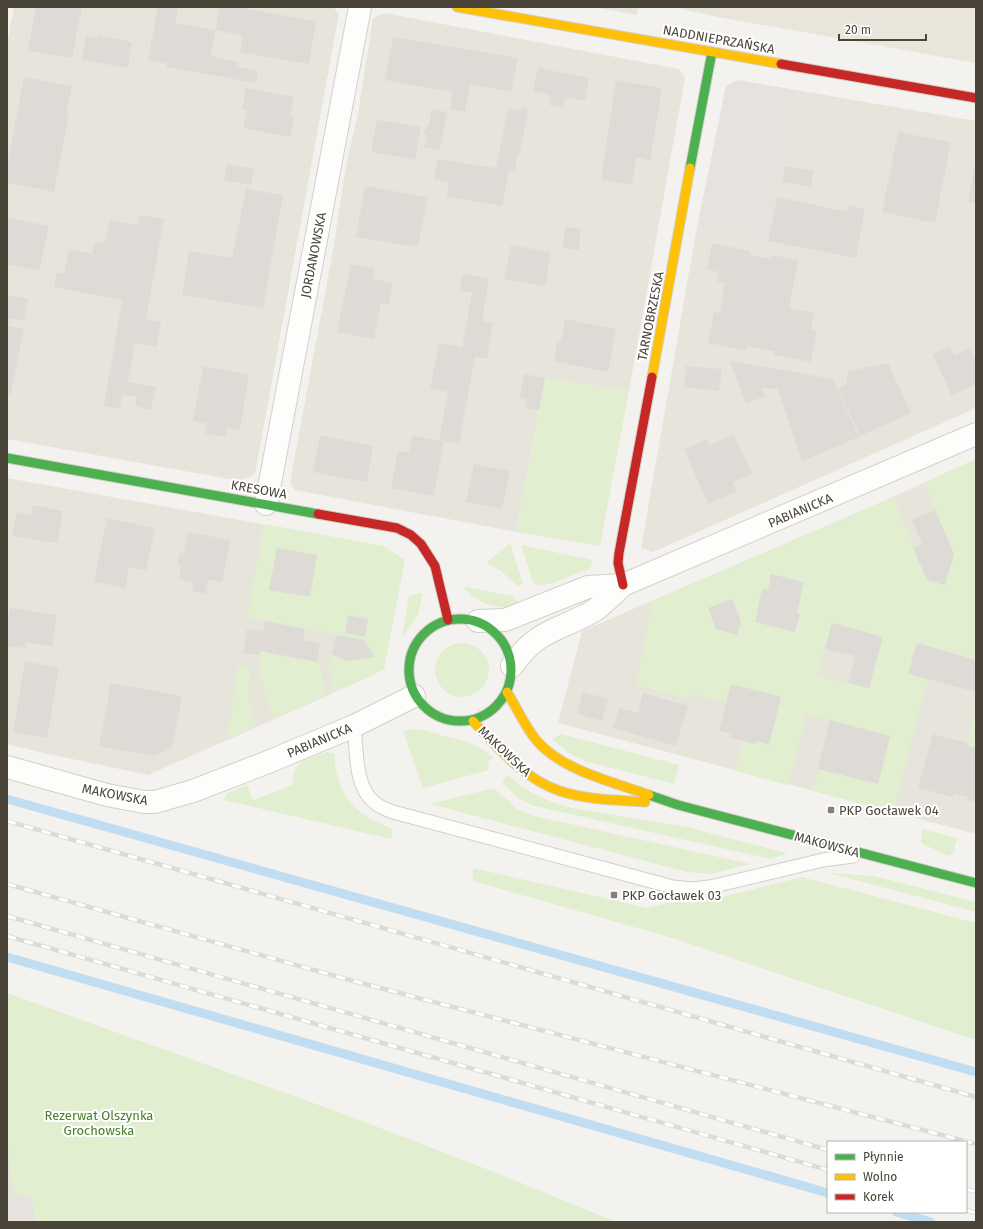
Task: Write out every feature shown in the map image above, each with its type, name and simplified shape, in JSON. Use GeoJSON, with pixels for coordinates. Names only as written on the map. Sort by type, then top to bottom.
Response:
{"type":"FeatureCollection","features":[{"type":"Feature","properties":{"kind":"street","name":"JORDANOWSKA"},"geometry":{"type":"LineString","coordinates":[[266,504],[360,7]]}},
{"type":"Feature","properties":{"kind":"street","name":"NADDNIEPRZAŃSKA"},"geometry":{"type":"LineString","coordinates":[[457,7],[976,98]]}},
{"type":"Feature","properties":{"kind":"street","name":"TARNOBRZESKA"},"geometry":{"type":"LineString","coordinates":[[623,585],[618,563],[619,553],[712,52]]}},
{"type":"Feature","properties":{"kind":"street","name":"PABIANICKA"},"geometry":{"type":"LineString","coordinates":[[512,666],[523,650],[542,635],[596,609],[623,585],[976,434]]}},
{"type":"Feature","properties":{"kind":"street","name":"KRESOWA"},"geometry":{"type":"LineString","coordinates":[[7,458],[397,528],[410,534],[427,548],[439,580],[448,620]]}},
{"type":"Feature","properties":{"kind":"street","name":"PABIANICKA"},"geometry":{"type":"LineString","coordinates":[[478,622],[505,620],[588,587],[623,585]]}},
{"type":"Feature","properties":{"kind":"street"},"geometry":{"type":"LineString","coordinates":[[463,618],[478,622],[495,631],[503,640],[509,652],[512,666],[507,692],[493,710],[473,721],[458,722],[442,719],[429,712],[414,696],[408,678],[411,652],[425,631],[448,620],[463,618]]}},
{"type":"Feature","properties":{"kind":"street","name":"MAKOWSKA"},"geometry":{"type":"LineString","coordinates":[[507,692],[537,740],[553,756],[571,766],[678,805],[976,883]]}},
{"type":"Feature","properties":{"kind":"street","name":"PABIANICKA"},"geometry":{"type":"LineString","coordinates":[[222,780],[354,726],[414,696]]}},
{"type":"Feature","properties":{"kind":"street","name":"MAKOWSKA"},"geometry":{"type":"LineString","coordinates":[[473,721],[531,777],[548,787],[569,794],[678,805]]}},
{"type":"Feature","properties":{"kind":"street","name":"MAKOWSKA"},"geometry":{"type":"LineString","coordinates":[[7,767],[107,795],[144,802],[155,802],[222,780]]}},
{"type":"Feature","properties":{"kind":"lane"},"geometry":{"type":"LineString","coordinates":[[354,726],[360,778],[372,801],[379,806],[393,812],[673,887],[710,887],[823,860],[868,855]]}},
{"type":"Feature","properties":{"kind":"shaded area"},"geometry":{"type":"Polygon","coordinates":[[[14,7],[333,7],[339,13],[255,474],[240,481],[7,439],[7,45],[14,7]]]}},
{"type":"Feature","properties":{"kind":"shaded area"},"geometry":{"type":"Polygon","coordinates":[[[593,7],[639,7],[637,15],[593,7]]]}},
{"type":"Feature","properties":{"kind":"shaded area"},"geometry":{"type":"Polygon","coordinates":[[[673,7],[720,7],[718,17],[673,7]]]}},
{"type":"Feature","properties":{"kind":"shaded area"},"geometry":{"type":"Polygon","coordinates":[[[720,7],[976,7],[976,63],[718,17],[720,7]]]}},
{"type":"Feature","properties":{"kind":"shaded area"},"geometry":{"type":"Polygon","coordinates":[[[385,13],[679,69],[685,78],[629,391],[545,378],[516,532],[295,490],[290,483],[333,250],[346,165],[358,114],[373,18],[385,13]]]}},
{"type":"Feature","properties":{"kind":"shaded area"},"geometry":{"type":"Polygon","coordinates":[[[738,80],[796,90],[768,241],[697,227],[726,86],[738,80]]]}},
{"type":"Feature","properties":{"kind":"shaded area"},"geometry":{"type":"Polygon","coordinates":[[[796,90],[976,121],[976,408],[653,552],[641,548],[697,227],[768,241],[796,90]]]}},
{"type":"Feature","properties":{"kind":"shaded area"},"geometry":{"type":"Polygon","coordinates":[[[976,459],[976,834],[558,723],[582,631],[886,500],[976,459]]]}},
{"type":"Feature","properties":{"kind":"shaded area"},"geometry":{"type":"Polygon","coordinates":[[[7,478],[383,546],[364,640],[375,657],[358,682],[148,775],[7,744],[7,478]]]}},
{"type":"Feature","properties":{"kind":"shaded area"},"geometry":{"type":"Polygon","coordinates":[[[7,1051],[24,1152],[36,1222],[7,1222],[7,1051]]]}},
{"type":"Feature","properties":{"kind":"green space"},"geometry":{"type":"Polygon","coordinates":[[[545,378],[629,391],[600,546],[516,532],[545,378]]]}},
{"type":"Feature","properties":{"kind":"green space"},"geometry":{"type":"Polygon","coordinates":[[[976,459],[976,660],[916,644],[908,674],[928,680],[893,812],[813,791],[818,769],[878,784],[890,736],[807,714],[788,785],[735,771],[743,741],[756,744],[757,741],[769,744],[781,697],[731,684],[726,703],[693,694],[691,700],[636,685],[652,601],[894,497],[927,580],[945,585],[954,554],[924,483],[976,459]],[[832,623],[817,676],[869,688],[883,637],[832,623]]]}},
{"type":"Feature","properties":{"kind":"green space"},"geometry":{"type":"Polygon","coordinates":[[[264,524],[383,546],[405,560],[384,670],[332,693],[328,668],[332,654],[346,661],[375,657],[364,640],[247,617],[264,524]]]}},
{"type":"Feature","properties":{"kind":"green space"},"geometry":{"type":"Polygon","coordinates":[[[510,543],[523,584],[518,586],[501,571],[486,563],[510,543]]]}},
{"type":"Feature","properties":{"kind":"green space"},"geometry":{"type":"Polygon","coordinates":[[[521,545],[592,560],[591,566],[589,569],[550,584],[534,585],[521,545]]]}},
{"type":"Feature","properties":{"kind":"green space"},"geometry":{"type":"Polygon","coordinates":[[[462,586],[513,596],[520,605],[503,607],[481,602],[462,586]]]}},
{"type":"Feature","properties":{"kind":"green space"},"geometry":{"type":"Polygon","coordinates":[[[423,593],[418,615],[402,637],[409,596],[423,593]]]}},
{"type":"Feature","properties":{"kind":"green space"},"geometry":{"type":"Polygon","coordinates":[[[462,643],[472,645],[481,651],[487,660],[489,670],[487,680],[481,689],[472,695],[462,697],[452,695],[443,689],[437,680],[435,670],[437,660],[443,651],[452,645],[462,643]]]}},
{"type":"Feature","properties":{"kind":"green space"},"geometry":{"type":"Polygon","coordinates":[[[260,651],[317,662],[320,664],[326,695],[273,719],[258,667],[260,651]]]}},
{"type":"Feature","properties":{"kind":"green space"},"geometry":{"type":"Polygon","coordinates":[[[239,664],[248,667],[250,671],[249,700],[257,725],[227,739],[239,664]]]}},
{"type":"Feature","properties":{"kind":"green space"},"geometry":{"type":"Polygon","coordinates":[[[976,704],[976,748],[967,746],[976,704]]]}},
{"type":"Feature","properties":{"kind":"green space"},"geometry":{"type":"Polygon","coordinates":[[[414,729],[426,730],[476,746],[493,757],[488,762],[489,770],[423,788],[403,731],[414,729]]]}},
{"type":"Feature","properties":{"kind":"green space"},"geometry":{"type":"Polygon","coordinates":[[[561,734],[679,765],[674,784],[585,761],[569,753],[552,739],[561,734]]]}},
{"type":"Feature","properties":{"kind":"green space"},"geometry":{"type":"Polygon","coordinates":[[[327,752],[334,754],[339,782],[350,802],[367,817],[393,829],[391,839],[224,800],[228,793],[247,785],[253,800],[293,785],[293,776],[298,765],[307,759],[327,752]]]}},
{"type":"Feature","properties":{"kind":"green space"},"geometry":{"type":"Polygon","coordinates":[[[508,775],[530,791],[563,806],[687,827],[786,854],[771,859],[534,806],[518,798],[502,782],[508,775]]]}},
{"type":"Feature","properties":{"kind":"green space"},"geometry":{"type":"Polygon","coordinates":[[[494,788],[517,809],[534,816],[750,864],[711,874],[687,872],[430,804],[494,788]]]}},
{"type":"Feature","properties":{"kind":"green space"},"geometry":{"type":"Polygon","coordinates":[[[922,829],[957,838],[953,854],[949,856],[921,843],[922,829]]]}},
{"type":"Feature","properties":{"kind":"green space"},"geometry":{"type":"Polygon","coordinates":[[[473,868],[647,908],[668,903],[703,902],[802,877],[976,923],[976,1040],[669,937],[473,881],[473,868]]]}},
{"type":"Feature","properties":{"kind":"green space"},"geometry":{"type":"Polygon","coordinates":[[[829,873],[874,876],[976,902],[976,912],[829,873]]]}},
{"type":"Feature","properties":{"kind":"green space","name":"Rezerwat Olszynka Grochowska"},"geometry":{"type":"Polygon","coordinates":[[[7,993],[341,1113],[502,1175],[616,1222],[36,1222],[32,1198],[13,1192],[7,1143],[7,993]]]}},
{"type":"Feature","properties":{"kind":"building"},"geometry":{"type":"Polygon","coordinates":[[[36,7],[82,7],[72,58],[28,51],[36,7]]]}},
{"type":"Feature","properties":{"kind":"building"},"geometry":{"type":"Polygon","coordinates":[[[158,7],[178,7],[175,23],[216,30],[210,56],[238,62],[237,66],[258,71],[256,83],[166,67],[167,64],[148,60],[158,7]]]}},
{"type":"Feature","properties":{"kind":"building"},"geometry":{"type":"Polygon","coordinates":[[[219,7],[236,7],[316,21],[309,64],[240,52],[243,36],[216,30],[219,7]]]}},
{"type":"Feature","properties":{"kind":"building"},"geometry":{"type":"Polygon","coordinates":[[[98,35],[132,42],[128,68],[82,60],[86,36],[98,38],[98,35]]]}},
{"type":"Feature","properties":{"kind":"building"},"geometry":{"type":"Polygon","coordinates":[[[393,37],[518,58],[511,92],[470,84],[465,112],[450,109],[452,92],[385,80],[393,37]]]}},
{"type":"Feature","properties":{"kind":"building"},"geometry":{"type":"Polygon","coordinates":[[[538,68],[589,78],[585,101],[565,97],[563,108],[549,105],[551,95],[533,91],[538,68]]]}},
{"type":"Feature","properties":{"kind":"building"},"geometry":{"type":"Polygon","coordinates":[[[24,77],[72,86],[66,113],[69,114],[54,192],[7,183],[7,165],[24,77]]]}},
{"type":"Feature","properties":{"kind":"building"},"geometry":{"type":"Polygon","coordinates":[[[616,80],[662,88],[650,161],[636,157],[632,185],[601,180],[616,80]]]}},
{"type":"Feature","properties":{"kind":"building"},"geometry":{"type":"Polygon","coordinates":[[[246,88],[294,97],[290,116],[294,117],[290,137],[243,128],[247,110],[242,109],[246,88]]]}},
{"type":"Feature","properties":{"kind":"building"},"geometry":{"type":"Polygon","coordinates":[[[521,107],[529,108],[515,171],[509,171],[502,206],[447,197],[448,182],[434,179],[438,159],[496,168],[508,108],[521,111],[521,107]]]}},
{"type":"Feature","properties":{"kind":"building"},"geometry":{"type":"Polygon","coordinates":[[[432,109],[447,112],[440,150],[424,148],[427,135],[424,134],[426,127],[428,127],[432,109]]]}},
{"type":"Feature","properties":{"kind":"building"},"geometry":{"type":"Polygon","coordinates":[[[377,120],[421,127],[415,160],[371,152],[377,120]]]}},
{"type":"Feature","properties":{"kind":"building"},"geometry":{"type":"Polygon","coordinates":[[[898,132],[951,142],[935,223],[882,212],[898,132]]]}},
{"type":"Feature","properties":{"kind":"building"},"geometry":{"type":"Polygon","coordinates":[[[976,163],[976,203],[968,202],[976,163]]]}},
{"type":"Feature","properties":{"kind":"building"},"geometry":{"type":"Polygon","coordinates":[[[227,164],[254,169],[251,185],[224,180],[227,164]]]}},
{"type":"Feature","properties":{"kind":"building"},"geometry":{"type":"Polygon","coordinates":[[[785,166],[814,171],[811,187],[782,182],[785,166]]]}},
{"type":"Feature","properties":{"kind":"building"},"geometry":{"type":"Polygon","coordinates":[[[365,186],[428,197],[418,247],[356,237],[365,186]]]}},
{"type":"Feature","properties":{"kind":"building"},"geometry":{"type":"Polygon","coordinates":[[[246,189],[283,195],[263,308],[182,295],[189,251],[232,258],[246,189]]]}},
{"type":"Feature","properties":{"kind":"building"},"geometry":{"type":"Polygon","coordinates":[[[777,197],[847,212],[849,205],[865,209],[856,258],[768,241],[777,197]]]}},
{"type":"Feature","properties":{"kind":"building"},"geometry":{"type":"Polygon","coordinates":[[[139,215],[164,219],[146,319],[161,322],[157,347],[135,343],[128,382],[156,387],[151,410],[135,406],[137,397],[122,395],[120,409],[104,406],[122,300],[54,287],[57,273],[64,273],[69,249],[92,254],[95,242],[104,243],[110,220],[137,225],[139,215]]]}},
{"type":"Feature","properties":{"kind":"building"},"geometry":{"type":"Polygon","coordinates":[[[7,217],[49,226],[39,271],[7,264],[7,217]]]}},
{"type":"Feature","properties":{"kind":"building"},"geometry":{"type":"Polygon","coordinates":[[[565,227],[581,228],[579,250],[563,248],[565,227]]]}},
{"type":"Feature","properties":{"kind":"building"},"geometry":{"type":"Polygon","coordinates":[[[712,243],[750,251],[750,255],[771,259],[772,255],[798,260],[789,308],[814,313],[811,329],[817,330],[811,362],[774,355],[775,351],[746,346],[746,350],[708,343],[714,312],[720,313],[725,283],[717,282],[719,272],[707,270],[712,243]]]}},
{"type":"Feature","properties":{"kind":"building"},"geometry":{"type":"Polygon","coordinates":[[[511,245],[551,252],[545,286],[504,279],[511,245]]]}},
{"type":"Feature","properties":{"kind":"building"},"geometry":{"type":"Polygon","coordinates":[[[351,264],[375,268],[373,279],[393,283],[389,305],[381,304],[374,339],[337,332],[351,264]]]}},
{"type":"Feature","properties":{"kind":"building"},"geometry":{"type":"Polygon","coordinates":[[[463,274],[489,279],[482,321],[493,323],[487,359],[475,357],[459,444],[444,441],[434,496],[391,488],[398,451],[409,452],[412,435],[439,441],[448,392],[430,389],[439,343],[462,347],[472,293],[460,291],[463,274]]]}},
{"type":"Feature","properties":{"kind":"building"},"geometry":{"type":"Polygon","coordinates":[[[7,295],[28,299],[24,321],[7,318],[7,295]]]}},
{"type":"Feature","properties":{"kind":"building"},"geometry":{"type":"Polygon","coordinates":[[[565,319],[616,329],[608,372],[554,361],[557,342],[561,343],[565,319]]]}},
{"type":"Feature","properties":{"kind":"building"},"geometry":{"type":"Polygon","coordinates":[[[7,320],[9,321],[8,326],[24,329],[11,394],[7,393],[7,320]]]}},
{"type":"Feature","properties":{"kind":"building"},"geometry":{"type":"Polygon","coordinates":[[[950,347],[954,355],[971,348],[974,357],[976,356],[976,385],[951,395],[933,354],[950,347]]]}},
{"type":"Feature","properties":{"kind":"building"},"geometry":{"type":"Polygon","coordinates":[[[730,361],[833,379],[859,437],[802,461],[778,389],[762,388],[765,396],[746,404],[730,361]]]}},
{"type":"Feature","properties":{"kind":"building"},"geometry":{"type":"Polygon","coordinates":[[[888,363],[911,413],[860,436],[838,388],[846,385],[848,371],[888,363]]]}},
{"type":"Feature","properties":{"kind":"building"},"geometry":{"type":"Polygon","coordinates":[[[203,366],[249,375],[240,430],[227,428],[225,437],[205,434],[207,424],[193,421],[203,366]]]}},
{"type":"Feature","properties":{"kind":"building"},"geometry":{"type":"Polygon","coordinates":[[[686,366],[722,369],[719,391],[684,387],[686,366]]]}},
{"type":"Feature","properties":{"kind":"building"},"geometry":{"type":"Polygon","coordinates":[[[524,374],[545,378],[539,410],[525,408],[527,400],[520,398],[524,374]]]}},
{"type":"Feature","properties":{"kind":"building"},"geometry":{"type":"Polygon","coordinates":[[[734,434],[752,474],[733,482],[737,491],[708,504],[684,449],[707,439],[710,445],[734,434]]]}},
{"type":"Feature","properties":{"kind":"building"},"geometry":{"type":"Polygon","coordinates":[[[320,435],[373,446],[367,482],[313,472],[320,435]]]}},
{"type":"Feature","properties":{"kind":"building"},"geometry":{"type":"Polygon","coordinates":[[[474,464],[510,471],[502,509],[466,502],[474,464]]]}},
{"type":"Feature","properties":{"kind":"building"},"geometry":{"type":"Polygon","coordinates":[[[33,505],[63,511],[57,543],[12,536],[17,512],[31,515],[33,505]]]}},
{"type":"Feature","properties":{"kind":"building"},"geometry":{"type":"Polygon","coordinates":[[[935,510],[954,554],[945,585],[927,580],[913,548],[922,544],[912,520],[935,510]]]}},
{"type":"Feature","properties":{"kind":"building"},"geometry":{"type":"Polygon","coordinates":[[[107,518],[155,528],[146,570],[129,567],[126,588],[94,582],[107,518]]]}},
{"type":"Feature","properties":{"kind":"building"},"geometry":{"type":"Polygon","coordinates":[[[188,532],[230,540],[222,582],[208,580],[205,594],[192,591],[193,582],[179,579],[181,565],[177,564],[180,553],[183,554],[188,532]]]}},
{"type":"Feature","properties":{"kind":"building"},"geometry":{"type":"Polygon","coordinates":[[[277,548],[317,555],[310,597],[269,590],[277,548]]]}},
{"type":"Feature","properties":{"kind":"building"},"geometry":{"type":"Polygon","coordinates":[[[771,574],[804,582],[797,613],[800,614],[795,632],[755,622],[762,589],[768,590],[771,574]]]}},
{"type":"Feature","properties":{"kind":"building"},"geometry":{"type":"Polygon","coordinates":[[[732,599],[741,621],[737,635],[716,629],[708,608],[732,599]]]}},
{"type":"Feature","properties":{"kind":"building"},"geometry":{"type":"Polygon","coordinates":[[[10,608],[57,615],[52,646],[26,642],[26,648],[7,646],[7,624],[10,608]]]}},
{"type":"Feature","properties":{"kind":"building"},"geometry":{"type":"Polygon","coordinates":[[[348,615],[368,619],[365,637],[345,633],[348,615]]]}},
{"type":"Feature","properties":{"kind":"building"},"geometry":{"type":"Polygon","coordinates":[[[265,621],[305,629],[303,640],[320,643],[317,662],[260,651],[259,655],[243,653],[247,629],[263,632],[265,621]]]}},
{"type":"Feature","properties":{"kind":"building"},"geometry":{"type":"Polygon","coordinates":[[[832,623],[883,637],[869,688],[848,683],[855,656],[825,649],[832,623]]]}},
{"type":"Feature","properties":{"kind":"building"},"geometry":{"type":"Polygon","coordinates":[[[336,635],[364,640],[375,657],[346,661],[332,654],[336,635]]]}},
{"type":"Feature","properties":{"kind":"building"},"geometry":{"type":"Polygon","coordinates":[[[917,643],[976,660],[976,692],[908,674],[917,643]]]}},
{"type":"Feature","properties":{"kind":"building"},"geometry":{"type":"Polygon","coordinates":[[[25,661],[59,668],[47,738],[13,732],[25,661]]]}},
{"type":"Feature","properties":{"kind":"building"},"geometry":{"type":"Polygon","coordinates":[[[111,683],[182,696],[172,748],[154,756],[99,746],[111,683]]]}},
{"type":"Feature","properties":{"kind":"building"},"geometry":{"type":"Polygon","coordinates":[[[731,684],[781,697],[769,745],[757,741],[756,744],[730,738],[731,734],[719,731],[731,684]]]}},
{"type":"Feature","properties":{"kind":"building"},"geometry":{"type":"Polygon","coordinates":[[[583,692],[608,699],[602,721],[577,714],[583,692]]]}},
{"type":"Feature","properties":{"kind":"building"},"geometry":{"type":"Polygon","coordinates":[[[643,693],[688,706],[676,746],[613,728],[619,708],[638,713],[643,693]]]}},
{"type":"Feature","properties":{"kind":"building"},"geometry":{"type":"Polygon","coordinates":[[[830,720],[890,736],[878,784],[818,769],[830,720]]]}},
{"type":"Feature","properties":{"kind":"building"},"geometry":{"type":"Polygon","coordinates":[[[933,734],[967,743],[967,746],[976,748],[976,802],[967,800],[968,797],[954,794],[953,797],[918,788],[933,734]]]}},
{"type":"Feature","properties":{"kind":"waterway"},"geometry":{"type":"LineString","coordinates":[[7,799],[976,1072]]}},
{"type":"Feature","properties":{"kind":"waterway"},"geometry":{"type":"LineString","coordinates":[[7,957],[827,1193]]}},
{"type":"Feature","properties":{"kind":"waterway"},"geometry":{"type":"LineString","coordinates":[[900,1213],[931,1222]]}},
{"type":"Feature","properties":{"kind":"railway"},"geometry":{"type":"LineString","coordinates":[[7,821],[976,1097]]}},
{"type":"Feature","properties":{"kind":"railway"},"geometry":{"type":"LineString","coordinates":[[7,884],[346,979],[965,1141]]}},
{"type":"Feature","properties":{"kind":"railway"},"geometry":{"type":"LineString","coordinates":[[7,916],[827,1150]]}},
{"type":"Feature","properties":{"kind":"railway"},"geometry":{"type":"LineString","coordinates":[[7,936],[827,1170]]}},
{"type":"Feature","properties":{"kind":"railway"},"geometry":{"type":"LineString","coordinates":[[967,1142],[976,1144]]}},
{"type":"Feature","properties":{"kind":"railway"},"geometry":{"type":"LineString","coordinates":[[967,1189],[976,1192]]}},
{"type":"Feature","properties":{"kind":"railway"},"geometry":{"type":"LineString","coordinates":[[967,1210],[976,1213]]}},
{"type":"Feature","properties":{"kind":"traffic: fast"},"geometry":{"type":"LineString","coordinates":[[690,168],[712,52]]}},
{"type":"Feature","properties":{"kind":"traffic: fast"},"geometry":{"type":"LineString","coordinates":[[7,458],[318,514]]}},
{"type":"Feature","properties":{"kind":"traffic: fast"},"geometry":{"type":"LineString","coordinates":[[460,619],[480,622],[489,627],[503,641],[508,650],[511,670],[508,690],[503,699],[489,713],[480,718],[460,721],[440,718],[431,713],[417,699],[412,690],[409,670],[412,650],[417,641],[431,627],[440,622],[460,619]]}},
{"type":"Feature","properties":{"kind":"traffic: fast"},"geometry":{"type":"LineString","coordinates":[[649,795],[678,805],[976,883]]}},
{"type":"Feature","properties":{"kind":"traffic: slow"},"geometry":{"type":"LineString","coordinates":[[457,7],[781,64]]}},
{"type":"Feature","properties":{"kind":"traffic: slow"},"geometry":{"type":"LineString","coordinates":[[652,377],[690,168]]}},
{"type":"Feature","properties":{"kind":"traffic: slow"},"geometry":{"type":"LineString","coordinates":[[507,692],[529,730],[537,741],[548,751],[575,768],[649,795]]}},
{"type":"Feature","properties":{"kind":"traffic: slow"},"geometry":{"type":"LineString","coordinates":[[473,721],[512,762],[523,771],[547,786],[581,796],[645,802]]}},
{"type":"Feature","properties":{"kind":"traffic: jam"},"geometry":{"type":"LineString","coordinates":[[781,64],[976,98]]}},
{"type":"Feature","properties":{"kind":"traffic: jam"},"geometry":{"type":"LineString","coordinates":[[623,585],[618,563],[619,553],[652,377]]}},
{"type":"Feature","properties":{"kind":"traffic: jam"},"geometry":{"type":"LineString","coordinates":[[318,514],[397,528],[411,535],[421,544],[435,566],[448,620]]}},
{"type":"Feature","properties":{"kind":"place","name":"PKP Gocławek 04"},"geometry":{"type":"Point","coordinates":[831,810]}},
{"type":"Feature","properties":{"kind":"place","name":"PKP Gocławek 03"},"geometry":{"type":"Point","coordinates":[614,895]}}]}
